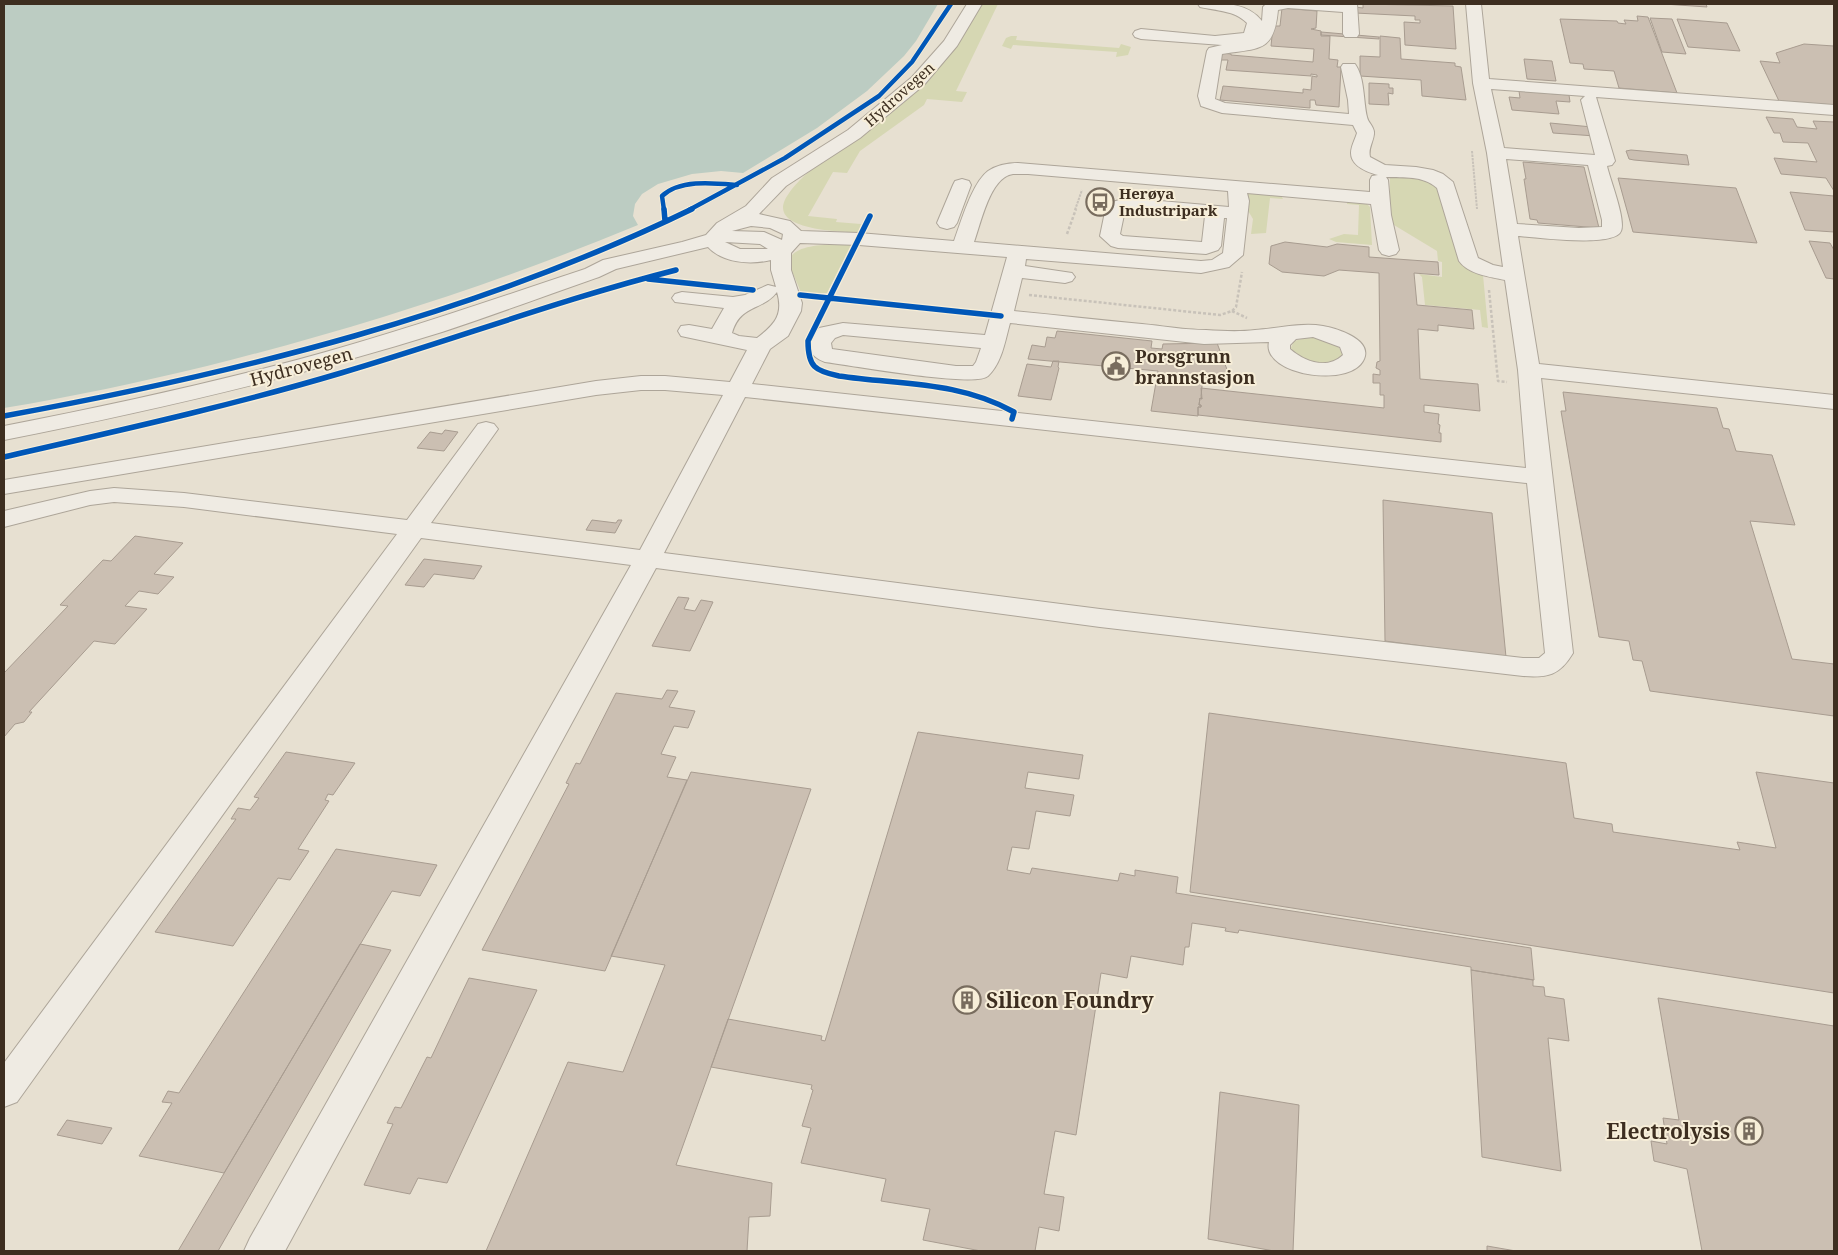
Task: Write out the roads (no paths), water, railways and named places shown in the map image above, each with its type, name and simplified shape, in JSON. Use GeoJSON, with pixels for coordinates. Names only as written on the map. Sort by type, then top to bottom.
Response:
{"type":"FeatureCollection","features":[{"type":"Feature","properties":{"kind":"street","name":"Hydrovegen"},"geometry":{"type":"LineString","coordinates":[[4,433],[112,412],[274,373],[434,327],[592,273],[610,264],[687,247],[714,237],[718,232],[753,210],[779,182],[854,134],[918,81],[943,54],[974,4]]}},
{"type":"Feature","properties":{"kind":"street"},"geometry":{"type":"LineString","coordinates":[[1358,120],[1222,108],[1207,102],[1206,96],[1215,52],[1263,40],[1267,34],[1270,7],[1288,4],[1349,6],[1351,36],[1349,66],[1357,100],[1358,120],[1365,129],[1366,135],[1360,147],[1360,156],[1363,161],[1379,171],[1427,173],[1440,179],[1446,186],[1468,262],[1487,270],[1514,276]]}},
{"type":"Feature","properties":{"kind":"street"},"geometry":{"type":"LineString","coordinates":[[4,519],[90,498],[114,495],[154,496],[1100,618],[1543,668],[1555,662],[1559,653],[1529,370],[1496,153],[1481,83],[1474,4]]}},
{"type":"Feature","properties":{"kind":"street"},"geometry":{"type":"LineString","coordinates":[[1141,34],[1181,38],[1232,40],[1252,36],[1255,22],[1250,17],[1234,10],[1196,12],[1181,38]]}},
{"type":"Feature","properties":{"kind":"street"},"geometry":{"type":"LineString","coordinates":[[1481,83],[1834,110]]}},
{"type":"Feature","properties":{"kind":"street"},"geometry":{"type":"LineString","coordinates":[[1496,153],[1606,162],[1590,100]]}},
{"type":"Feature","properties":{"kind":"street"},"geometry":{"type":"LineString","coordinates":[[1507,228],[1582,234],[1609,233],[1612,230],[1612,220],[1596,161]]}},
{"type":"Feature","properties":{"kind":"street","name":"Hydrovegen"},"geometry":{"type":"LineString","coordinates":[[762,345],[780,331],[790,311],[791,302],[781,270],[785,237],[776,215],[779,202],[784,193],[800,176],[806,166]]}},
{"type":"Feature","properties":{"kind":"street"},"geometry":{"type":"LineString","coordinates":[[962,247],[990,178],[1008,170],[1028,168],[1380,199]]}},
{"type":"Feature","properties":{"kind":"street"},"geometry":{"type":"LineString","coordinates":[[1379,171],[1380,216],[1388,250]]}},
{"type":"Feature","properties":{"kind":"street"},"geometry":{"type":"LineString","coordinates":[[947,223],[962,185]]}},
{"type":"Feature","properties":{"kind":"street"},"geometry":{"type":"LineString","coordinates":[[1016,262],[1201,267],[1224,263],[1233,255],[1237,214],[1237,186]]}},
{"type":"Feature","properties":{"kind":"street"},"geometry":{"type":"LineString","coordinates":[[1215,211],[1211,246],[1206,248],[1118,242],[1110,236],[1116,207],[1126,204],[1215,211],[1237,214]]}},
{"type":"Feature","properties":{"kind":"street"},"geometry":{"type":"LineString","coordinates":[[732,224],[757,220],[785,237],[859,239],[962,247],[1065,277]]}},
{"type":"Feature","properties":{"kind":"street"},"geometry":{"type":"LineString","coordinates":[[264,1251],[648,559],[762,345],[764,326],[770,312],[768,292],[757,270],[735,255],[718,247],[714,242],[714,237],[740,235],[764,238],[775,244],[785,237]]}},
{"type":"Feature","properties":{"kind":"street","name":"Hydrovegen"},"geometry":{"type":"LineString","coordinates":[[592,273],[672,258],[760,255],[785,237]]}},
{"type":"Feature","properties":{"kind":"street"},"geometry":{"type":"LineString","coordinates":[[993,342],[843,329],[827,332],[820,342],[819,348],[825,355],[972,374],[979,372],[987,364],[1016,262]]}},
{"type":"Feature","properties":{"kind":"street"},"geometry":{"type":"LineString","coordinates":[[724,338],[721,334],[722,328],[738,306],[768,292]]}},
{"type":"Feature","properties":{"kind":"street"},"geometry":{"type":"LineString","coordinates":[[682,298],[733,303],[746,301]]}},
{"type":"Feature","properties":{"kind":"street"},"geometry":{"type":"LineString","coordinates":[[1001,316],[1204,337],[1253,338],[1313,331],[1339,337],[1348,342],[1354,350],[1354,357],[1349,363],[1338,368],[1326,370],[1298,366],[1287,360],[1250,347],[1204,337]]}},
{"type":"Feature","properties":{"kind":"street"},"geometry":{"type":"LineString","coordinates":[[689,331],[762,345]]}},
{"type":"Feature","properties":{"kind":"street"},"geometry":{"type":"LineString","coordinates":[[1287,360],[1278,347],[1282,339],[1288,335]]}},
{"type":"Feature","properties":{"kind":"street"},"geometry":{"type":"LineString","coordinates":[[1529,370],[1834,403]]}},
{"type":"Feature","properties":{"kind":"street"},"geometry":{"type":"LineString","coordinates":[[4,488],[622,384],[682,383],[1539,477]]}},
{"type":"Feature","properties":{"kind":"street"},"geometry":{"type":"LineString","coordinates":[[4,1091],[486,429]]}},
{"type":"Feature","properties":{"kind":"place","name":"Herøya Industripark"},"geometry":{"type":"Point","coordinates":[1100,202]}},
{"type":"Feature","properties":{"kind":"place","name":"Porsgrunn brannstasjon"},"geometry":{"type":"Point","coordinates":[1116,366]}},
{"type":"Feature","properties":{"kind":"place","name":"Silicon Foundry"},"geometry":{"type":"Point","coordinates":[967,1000]}},
{"type":"Feature","properties":{"kind":"place","name":"Electrolysis"},"geometry":{"type":"Point","coordinates":[1749,1131]}}]}
